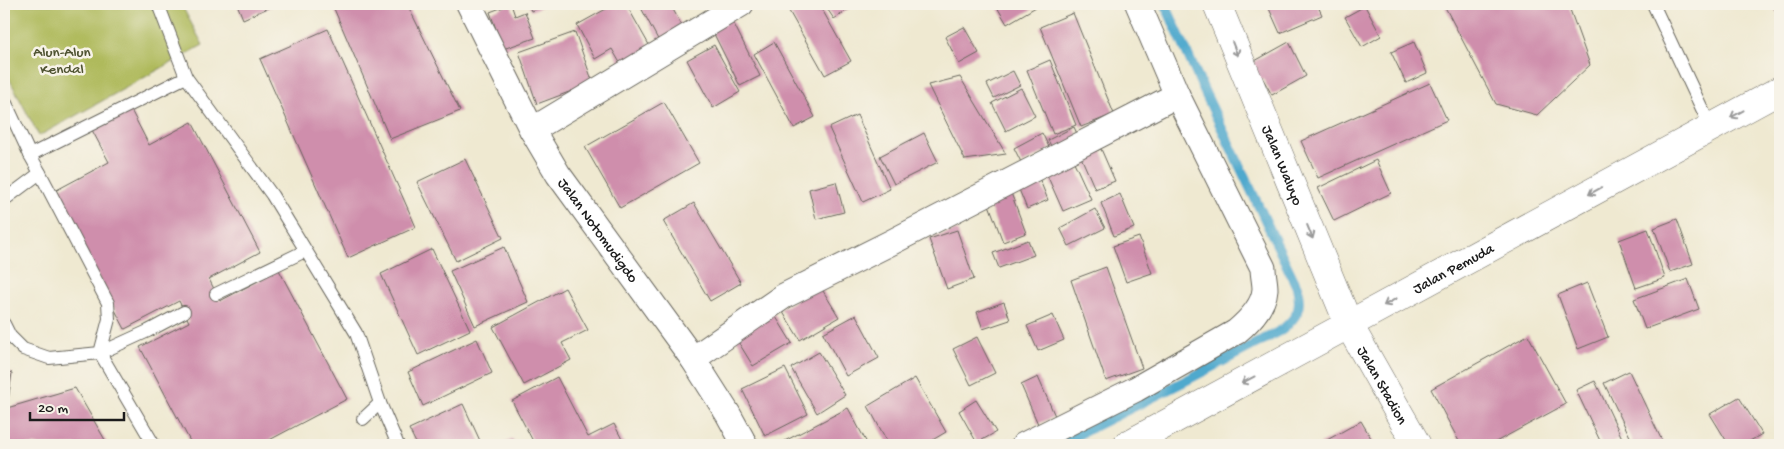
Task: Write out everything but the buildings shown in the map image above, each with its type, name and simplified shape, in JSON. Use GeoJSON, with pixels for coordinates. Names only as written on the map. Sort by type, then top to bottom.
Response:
{"type":"FeatureCollection","features":[{"type":"Feature","properties":{"kind":"main road","name":"Jalan Waluyo"},"geometry":{"type":"LineString","coordinates":[[1217,4],[1348,325]]}},
{"type":"Feature","properties":{"kind":"main road","name":"Jalan Pemuda"},"geometry":{"type":"LineString","coordinates":[[1127,445],[1780,90]]}},
{"type":"Feature","properties":{"kind":"main road","name":"Jalan Stadion"},"geometry":{"type":"LineString","coordinates":[[1348,325],[1417,445]]}},
{"type":"Feature","properties":{"kind":"street","name":"Jalan Notomudigdo"},"geometry":{"type":"LineString","coordinates":[[469,4],[532,130],[558,174],[693,359],[745,445]]}},
{"type":"Feature","properties":{"kind":"street"},"geometry":{"type":"LineString","coordinates":[[532,130],[741,4]]}},
{"type":"Feature","properties":{"kind":"street"},"geometry":{"type":"LineString","coordinates":[[1024,445],[1136,388],[1236,332],[1248,322],[1265,290],[1263,268],[1176,95],[1138,4]]}},
{"type":"Feature","properties":{"kind":"street"},"geometry":{"type":"LineString","coordinates":[[693,359],[784,296],[901,238],[1176,95]]}},
{"type":"Feature","properties":{"kind":"lane"},"geometry":{"type":"LineString","coordinates":[[158,4],[186,77],[272,195],[356,333],[380,403],[398,445]]}},
{"type":"Feature","properties":{"kind":"lane"},"geometry":{"type":"LineString","coordinates":[[1653,4],[1711,128]]}},
{"type":"Feature","properties":{"kind":"lane"},"geometry":{"type":"LineString","coordinates":[[30,155],[186,77]]}},
{"type":"Feature","properties":{"kind":"lane"},"geometry":{"type":"LineString","coordinates":[[4,99],[30,155],[108,302],[109,320],[100,353],[154,445]]}},
{"type":"Feature","properties":{"kind":"lane"},"geometry":{"type":"LineString","coordinates":[[4,200],[40,173]]}},
{"type":"Feature","properties":{"kind":"lane"},"geometry":{"type":"LineString","coordinates":[[216,294],[305,251]]}},
{"type":"Feature","properties":{"kind":"lane"},"geometry":{"type":"LineString","coordinates":[[4,324],[10,336],[23,349],[49,358],[100,353],[184,312]]}},
{"type":"Feature","properties":{"kind":"lane"},"geometry":{"type":"LineString","coordinates":[[363,419],[380,403]]}},
{"type":"Feature","properties":{"kind":"green space","name":"Alun-Alun Kendal"},"geometry":{"type":"Polygon","coordinates":[[[4,4],[181,4],[203,45],[39,136],[4,69],[4,4]]]}},
{"type":"Feature","properties":{"kind":"waterway"},"geometry":{"type":"LineString","coordinates":[[1057,445],[1282,330],[1295,316],[1299,307],[1297,287],[1165,4]]}}]}
